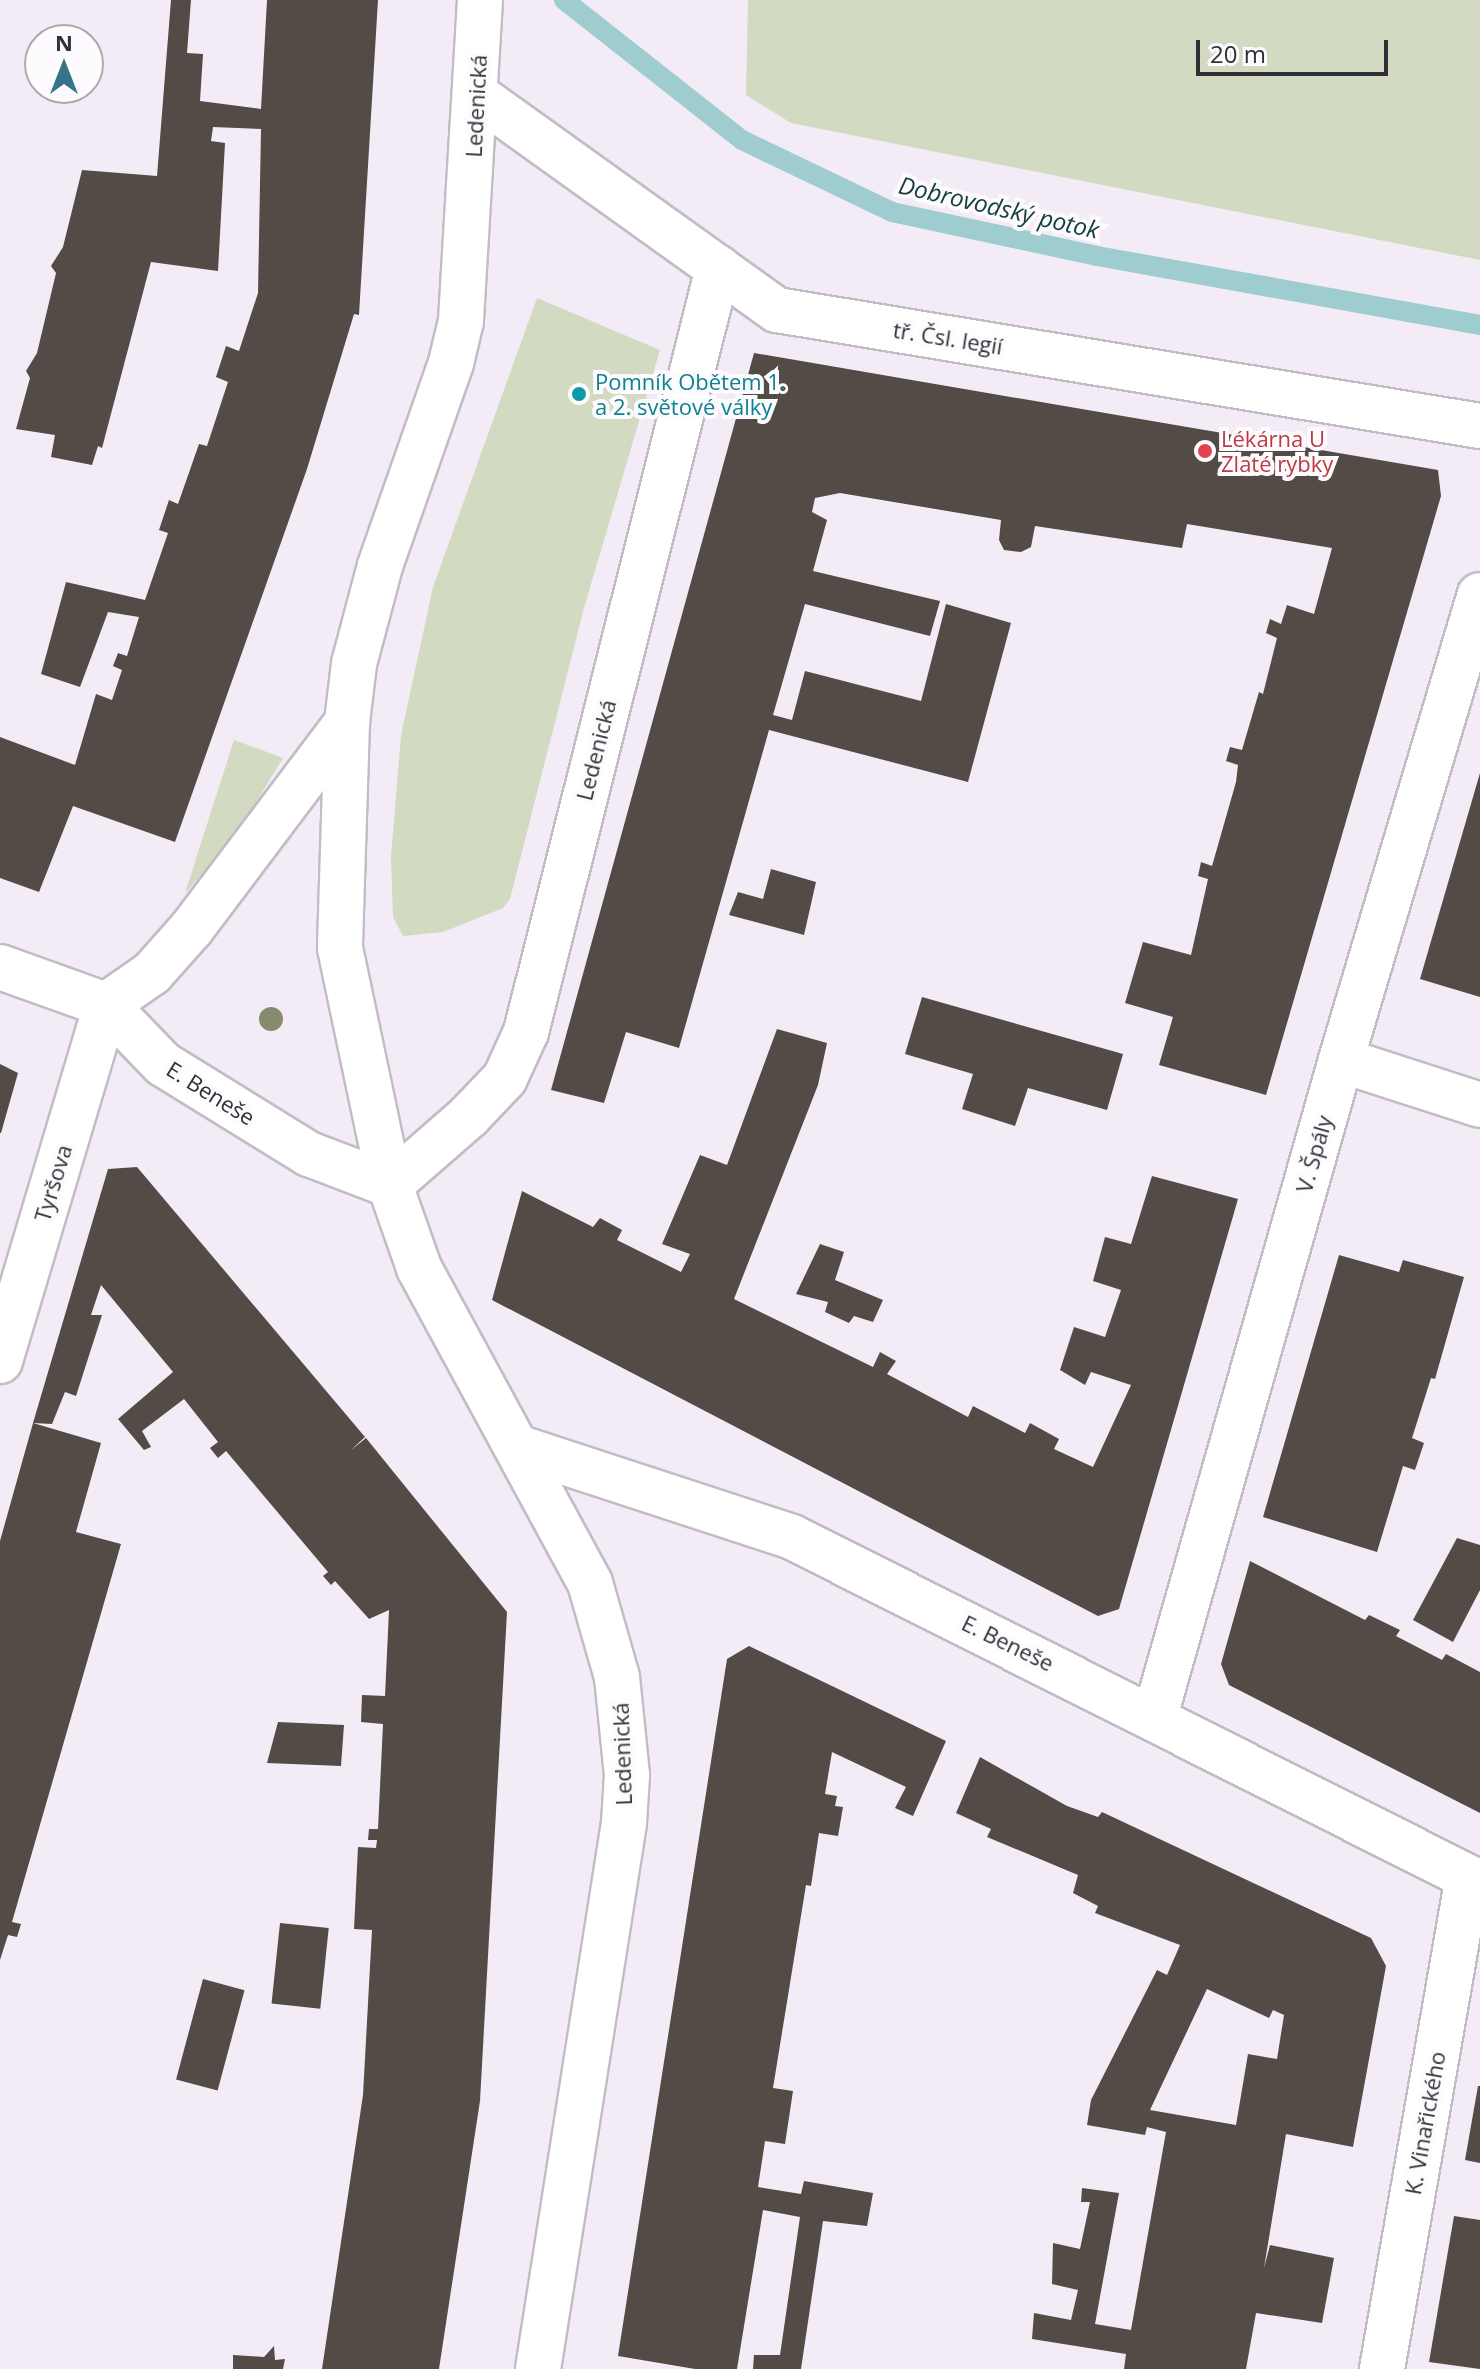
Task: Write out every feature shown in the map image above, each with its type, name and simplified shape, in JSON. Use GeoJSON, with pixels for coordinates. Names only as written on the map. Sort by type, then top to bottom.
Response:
{"type":"FeatureCollection","features":[{"type":"Feature","properties":{"kind":"street","name":"Ledenická"},"geometry":{"type":"LineString","coordinates":[[480,0],[479,97],[461,321],[380,566],[354,664],[347,722],[340,948],[390,1185],[443,1320],[517,1447],[590,1583],[617,1677],[627,1775],[624,1823],[538,2369]]}},
{"type":"Feature","properties":{"kind":"street","name":"tř. Čsl. legií"},"geometry":{"type":"LineString","coordinates":[[479,97],[777,310],[1480,426]]}},
{"type":"Feature","properties":{"kind":"street","name":"Ledenická"},"geometry":{"type":"LineString","coordinates":[[390,1185],[469,1116],[517,1058],[718,268]]}},
{"type":"Feature","properties":{"kind":"street","name":"V. Špály"},"geometry":{"type":"LineString","coordinates":[[1155,1716],[1341,1060],[1480,595]]}},
{"type":"Feature","properties":{"kind":"street"},"geometry":{"type":"LineString","coordinates":[[106,1005],[152,973],[192,928],[347,722]]}},
{"type":"Feature","properties":{"kind":"street","name":"E. Beneše"},"geometry":{"type":"LineString","coordinates":[[0,967],[106,1005],[163,1064],[309,1154],[390,1185]]}},
{"type":"Feature","properties":{"kind":"street","name":"Tyršova"},"geometry":{"type":"LineString","coordinates":[[0,1361],[106,1005]]}},
{"type":"Feature","properties":{"kind":"street"},"geometry":{"type":"LineString","coordinates":[[1341,1060],[1480,1105]]}},
{"type":"Feature","properties":{"kind":"street","name":"E. Beneše"},"geometry":{"type":"LineString","coordinates":[[517,1447],[792,1537],[1155,1716],[1474,1880]]}},
{"type":"Feature","properties":{"kind":"street","name":"K. Vinařického"},"geometry":{"type":"LineString","coordinates":[[1382,2369],[1474,1880]]}},
{"type":"Feature","properties":{"kind":"green space"},"geometry":{"type":"Polygon","coordinates":[[[748,0],[1480,0],[1480,260],[791,123],[746,95],[748,0]]]}},
{"type":"Feature","properties":{"kind":"green space"},"geometry":{"type":"Polygon","coordinates":[[[537,298],[660,350],[584,608],[510,899],[503,908],[443,932],[403,936],[393,917],[391,857],[401,735],[433,587],[537,298]]]}},
{"type":"Feature","properties":{"kind":"green space"},"geometry":{"type":"Polygon","coordinates":[[[234,740],[283,758],[235,837],[185,893],[234,740]]]}},
{"type":"Feature","properties":{"kind":"building"},"geometry":{"type":"Polygon","coordinates":[[[171,0],[191,0],[187,53],[203,54],[200,101],[261,109],[267,0],[378,0],[359,315],[354,314],[307,469],[175,842],[73,806],[39,892],[0,878],[0,737],[75,765],[96,694],[112,700],[122,670],[113,666],[118,653],[127,656],[139,617],[108,612],[80,687],[41,674],[66,582],[145,600],[168,533],[159,530],[169,500],[178,504],[199,444],[207,446],[228,382],[216,377],[226,346],[239,351],[258,293],[261,129],[213,127],[211,141],[225,143],[218,271],[151,262],[102,448],[98,446],[92,465],[51,457],[55,435],[16,429],[30,378],[26,371],[37,353],[56,273],[51,266],[63,247],[82,170],[157,176],[171,0]]]}},
{"type":"Feature","properties":{"kind":"building"},"geometry":{"type":"Polygon","coordinates":[[[754,353],[1438,470],[1441,496],[1266,1095],[1159,1065],[1173,1017],[1125,1003],[1143,942],[1191,955],[1208,879],[1198,876],[1201,862],[1212,866],[1236,782],[1238,765],[1226,761],[1230,747],[1242,750],[1259,692],[1263,694],[1277,638],[1266,633],[1270,619],[1281,624],[1287,605],[1314,614],[1332,548],[1187,524],[1182,548],[1035,526],[1031,547],[1021,552],[1004,550],[999,540],[1001,520],[840,493],[815,498],[812,512],[827,520],[813,571],[940,601],[930,636],[805,604],[773,715],[792,720],[805,671],[921,701],[946,604],[1011,623],[968,782],[769,730],[679,1048],[626,1032],[604,1103],[551,1090],[754,353]]]}},
{"type":"Feature","properties":{"kind":"building"},"geometry":{"type":"Polygon","coordinates":[[[1480,773],[1480,997],[1420,979],[1480,773]]]}},
{"type":"Feature","properties":{"kind":"building"},"geometry":{"type":"Polygon","coordinates":[[[771,869],[816,882],[804,935],[729,915],[738,892],[763,899],[771,869]]]}},
{"type":"Feature","properties":{"kind":"building"},"geometry":{"type":"Polygon","coordinates":[[[922,997],[1123,1054],[1107,1110],[1028,1088],[1015,1126],[962,1109],[973,1074],[905,1054],[922,997]]]}},
{"type":"Feature","properties":{"kind":"building"},"geometry":{"type":"Polygon","coordinates":[[[777,1029],[827,1043],[818,1085],[734,1299],[873,1367],[880,1352],[896,1361],[887,1374],[968,1417],[973,1406],[1025,1433],[1030,1423],[1059,1439],[1054,1449],[1093,1467],[1131,1385],[1091,1372],[1085,1385],[1060,1370],[1074,1327],[1105,1337],[1121,1290],[1093,1281],[1105,1237],[1131,1244],[1152,1176],[1238,1199],[1119,1609],[1098,1616],[492,1300],[522,1191],[593,1227],[600,1218],[622,1230],[617,1240],[681,1272],[690,1254],[662,1244],[700,1155],[727,1165],[777,1029]]]}},
{"type":"Feature","properties":{"kind":"building"},"geometry":{"type":"Polygon","coordinates":[[[0,1064],[18,1073],[1,1133],[0,1133],[0,1064]]]}},
{"type":"Feature","properties":{"kind":"building"},"geometry":{"type":"Polygon","coordinates":[[[137,1167],[365,1437],[350,1451],[366,1438],[507,1612],[480,2101],[439,2369],[322,2369],[363,2095],[372,1930],[354,1929],[358,1847],[376,1848],[377,1840],[368,1840],[369,1829],[378,1829],[383,1724],[361,1722],[362,1695],[385,1696],[389,1610],[369,1619],[335,1581],[331,1585],[323,1576],[328,1572],[226,1451],[218,1458],[210,1448],[218,1442],[184,1399],[142,1431],[151,1447],[144,1450],[118,1419],[173,1372],[101,1285],[91,1315],[102,1315],[76,1396],[65,1392],[52,1424],[33,1423],[108,1169],[137,1167]]]}},
{"type":"Feature","properties":{"kind":"building"},"geometry":{"type":"Polygon","coordinates":[[[820,1244],[844,1252],[835,1280],[883,1300],[873,1322],[854,1316],[849,1323],[825,1312],[828,1302],[796,1294],[820,1244]]]}},
{"type":"Feature","properties":{"kind":"building"},"geometry":{"type":"Polygon","coordinates":[[[1339,1255],[1399,1272],[1403,1260],[1464,1277],[1435,1379],[1431,1378],[1412,1438],[1424,1443],[1415,1470],[1403,1466],[1377,1552],[1263,1517],[1339,1255]]]}},
{"type":"Feature","properties":{"kind":"building"},"geometry":{"type":"Polygon","coordinates":[[[33,1423],[101,1443],[76,1532],[121,1544],[12,1922],[21,1924],[17,1937],[8,1935],[0,1960],[0,1541],[33,1423]]]}},
{"type":"Feature","properties":{"kind":"building"},"geometry":{"type":"Polygon","coordinates":[[[1457,1538],[1480,1545],[1480,1590],[1453,1642],[1413,1620],[1457,1538]]]}},
{"type":"Feature","properties":{"kind":"building"},"geometry":{"type":"Polygon","coordinates":[[[1250,1561],[1365,1620],[1369,1615],[1400,1630],[1396,1636],[1442,1660],[1446,1654],[1480,1672],[1480,1813],[1229,1685],[1221,1664],[1250,1561]]]}},
{"type":"Feature","properties":{"kind":"building"},"geometry":{"type":"Polygon","coordinates":[[[749,1646],[946,1741],[913,1816],[895,1808],[906,1787],[832,1752],[825,1794],[837,1796],[835,1806],[843,1807],[838,1836],[819,1833],[811,1886],[806,1885],[773,2088],[793,2091],[785,2144],[765,2141],[758,2187],[801,2194],[804,2181],[873,2193],[867,2226],[823,2221],[801,2369],[753,2369],[754,2355],[780,2355],[800,2217],[763,2210],[737,2369],[695,2369],[618,2356],[727,1659],[749,1646]]]}},
{"type":"Feature","properties":{"kind":"building"},"geometry":{"type":"Polygon","coordinates":[[[278,1722],[344,1725],[341,1766],[267,1763],[278,1722]]]}},
{"type":"Feature","properties":{"kind":"building"},"geometry":{"type":"Polygon","coordinates":[[[980,1757],[1067,1806],[1098,1817],[1102,1812],[1371,1938],[1386,1966],[1353,2147],[1286,2134],[1264,2268],[1270,2245],[1334,2258],[1322,2323],[1256,2313],[1246,2369],[1124,2369],[1126,2354],[1032,2339],[1034,2313],[1071,2320],[1078,2290],[1052,2284],[1053,2243],[1080,2249],[1090,2202],[1081,2202],[1082,2188],[1119,2193],[1095,2324],[1131,2330],[1166,2132],[1147,2127],[1145,2135],[1087,2125],[1091,2100],[1157,1970],[1167,1975],[1180,1945],[1095,1913],[1098,1906],[1073,1893],[1078,1875],[987,1837],[991,1829],[956,1813],[980,1757]],[[1207,1989],[1150,2110],[1236,2125],[1248,2054],[1277,2059],[1284,2015],[1273,2010],[1269,2018],[1207,1989]]]}},
{"type":"Feature","properties":{"kind":"building"},"geometry":{"type":"Polygon","coordinates":[[[280,1923],[329,1928],[320,2009],[272,2004],[280,1923]]]}},
{"type":"Feature","properties":{"kind":"building"},"geometry":{"type":"Polygon","coordinates":[[[203,1979],[245,1990],[218,2091],[176,2079],[203,1979]]]}},
{"type":"Feature","properties":{"kind":"building"},"geometry":{"type":"Polygon","coordinates":[[[1480,2086],[1480,2163],[1465,2160],[1480,2086]]]}},
{"type":"Feature","properties":{"kind":"building"},"geometry":{"type":"Polygon","coordinates":[[[1454,2216],[1480,2220],[1480,2369],[1429,2362],[1454,2216]]]}},
{"type":"Feature","properties":{"kind":"building"},"geometry":{"type":"Polygon","coordinates":[[[274,2346],[275,2360],[285,2359],[283,2369],[233,2369],[233,2355],[264,2357],[274,2346]]]}},
{"type":"Feature","properties":{"kind":"waterway","name":"Dobrovodský potok"},"geometry":{"type":"LineString","coordinates":[[564,0],[742,140],[892,212],[1097,256],[1480,325]]}},
{"type":"Feature","properties":{"kind":"place","name":"Pomník Obětem 1. a 2. světové války"},"geometry":{"type":"Point","coordinates":[579,394]}},
{"type":"Feature","properties":{"kind":"place","name":"Lékárna U Zlaté rybky"},"geometry":{"type":"Point","coordinates":[1205,451]}}]}
